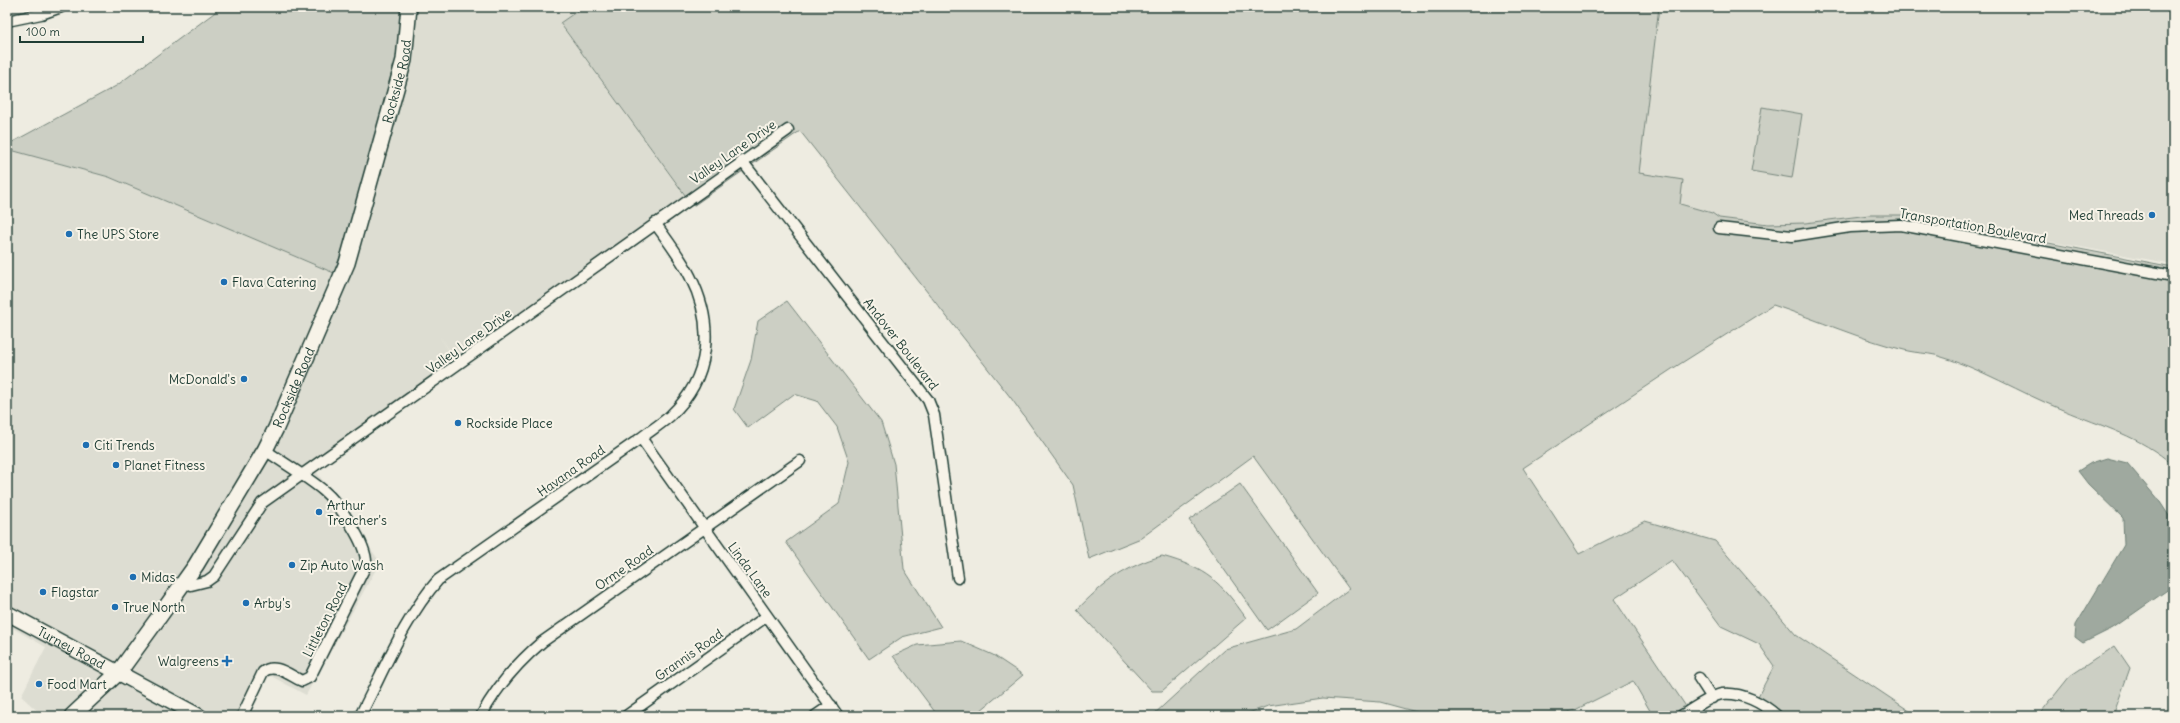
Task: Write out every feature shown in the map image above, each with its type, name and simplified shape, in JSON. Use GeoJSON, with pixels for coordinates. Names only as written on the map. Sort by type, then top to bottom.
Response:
{"type":"FeatureCollection","features":[{"type":"Feature","properties":{"kind":"main road","name":"Rockside Road"},"geometry":{"type":"LineString","coordinates":[[72,716],[118,672],[185,581],[266,450],[347,262],[404,60],[409,7]]}},
{"type":"Feature","properties":{"kind":"street"},"geometry":{"type":"LineString","coordinates":[[7,21],[41,14],[61,7]]}},
{"type":"Feature","properties":{"kind":"street","name":"Valley Lane Drive"},"geometry":{"type":"LineString","coordinates":[[185,581],[191,585],[207,581],[214,576],[260,505],[788,130]]}},
{"type":"Feature","properties":{"kind":"street","name":"Andover Boulevard"},"geometry":{"type":"LineString","coordinates":[[742,162],[928,400],[934,415],[958,578]]}},
{"type":"Feature","properties":{"kind":"street","name":"Havana Road"},"geometry":{"type":"LineString","coordinates":[[360,716],[412,616],[424,597],[438,580],[641,438],[670,416],[688,395],[699,374],[706,348],[707,324],[702,301],[690,275],[655,223]]}},
{"type":"Feature","properties":{"kind":"street","name":"Transportation Boulevard"},"geometry":{"type":"LineString","coordinates":[[1719,228],[1786,236],[1863,226],[1901,225],[2173,276]]}},
{"type":"Feature","properties":{"kind":"street","name":"Linda Lane"},"geometry":{"type":"LineString","coordinates":[[641,438],[703,528],[838,716]]}},
{"type":"Feature","properties":{"kind":"street"},"geometry":{"type":"LineString","coordinates":[[266,450],[301,476]]}},
{"type":"Feature","properties":{"kind":"street","name":"Orme Road"},"geometry":{"type":"LineString","coordinates":[[481,716],[492,696],[520,661],[542,642],[800,461]]}},
{"type":"Feature","properties":{"kind":"street","name":"Littleton Road"},"geometry":{"type":"LineString","coordinates":[[242,716],[266,669],[277,668],[302,681],[310,677],[366,565],[366,552],[346,519],[326,493],[301,476]]}},
{"type":"Feature","properties":{"kind":"street","name":"Turney Road"},"geometry":{"type":"LineString","coordinates":[[7,613],[199,716]]}},
{"type":"Feature","properties":{"kind":"street","name":"Grannis Road"},"geometry":{"type":"LineString","coordinates":[[626,716],[767,616]]}},
{"type":"Feature","properties":{"kind":"street"},"geometry":{"type":"LineString","coordinates":[[1699,678],[1712,698]]}},
{"type":"Feature","properties":{"kind":"street"},"geometry":{"type":"LineString","coordinates":[[1681,716],[1712,698],[1722,694],[1745,697],[1768,708],[1777,716]]}},
{"type":"Feature","properties":{"kind":"street"},"geometry":{"type":"LineString","coordinates":[[815,716],[830,705]]}},
{"type":"Feature","properties":{"kind":"shaded area"},"geometry":{"type":"Polygon","coordinates":[[[222,7],[409,7],[379,149],[334,273],[109,177],[7,149],[7,145],[116,86],[222,7]]]}},
{"type":"Feature","properties":{"kind":"shaded area"},"geometry":{"type":"Polygon","coordinates":[[[409,7],[583,7],[560,24],[688,200],[460,364],[439,336],[461,367],[316,471],[380,562],[306,695],[260,670],[237,716],[170,716],[155,709],[150,716],[43,716],[21,696],[46,647],[7,625],[7,149],[109,177],[334,273],[339,259],[347,262],[409,7]]]}},
{"type":"Feature","properties":{"kind":"shaded area"},"geometry":{"type":"Polygon","coordinates":[[[583,7],[1659,7],[1639,173],[1683,180],[1680,204],[1712,213],[1719,218],[1768,224],[1805,223],[1869,215],[1903,215],[2173,267],[2173,465],[2134,439],[2047,403],[1968,366],[1935,355],[1908,351],[1857,336],[1773,305],[1672,369],[1523,468],[1579,554],[1645,521],[1715,541],[1796,635],[1917,716],[1777,716],[1755,702],[1774,666],[1759,644],[1721,626],[1672,560],[1614,599],[1689,711],[1681,716],[1653,716],[1633,681],[1575,710],[1553,716],[1431,716],[1380,702],[1323,698],[1268,706],[1240,716],[1152,716],[1225,649],[1296,629],[1349,589],[1253,456],[1141,538],[1089,559],[1073,485],[1011,398],[800,131],[693,206],[560,23],[583,7]]]}},
{"type":"Feature","properties":{"kind":"shaded area"},"geometry":{"type":"Polygon","coordinates":[[[1652,7],[2173,7],[2173,264],[1903,215],[1869,215],[1805,223],[1768,224],[1719,218],[1712,213],[1679,204],[1639,173],[1652,7]]]}},
{"type":"Feature","properties":{"kind":"shaded area"},"geometry":{"type":"Polygon","coordinates":[[[1762,107],[1802,114],[1792,178],[1751,171],[1762,107]]]}},
{"type":"Feature","properties":{"kind":"shaded area"},"geometry":{"type":"Polygon","coordinates":[[[787,301],[881,422],[894,464],[904,569],[941,627],[902,637],[869,659],[786,542],[839,504],[849,462],[837,427],[817,401],[794,394],[748,428],[734,409],[751,360],[758,321],[787,301]]]}},
{"type":"Feature","properties":{"kind":"shaded area"},"geometry":{"type":"Polygon","coordinates":[[[2107,458],[2127,463],[2160,502],[2173,522],[2173,586],[2113,628],[2083,643],[2075,637],[2076,625],[2124,545],[2123,518],[2088,484],[2078,471],[2091,463],[2107,458]]]}},
{"type":"Feature","properties":{"kind":"shaded area"},"geometry":{"type":"Polygon","coordinates":[[[1240,484],[1318,593],[1267,630],[1189,520],[1240,484]]]}},
{"type":"Feature","properties":{"kind":"shaded area"},"geometry":{"type":"Polygon","coordinates":[[[1162,556],[1190,566],[1211,578],[1229,595],[1246,618],[1162,691],[1152,691],[1077,610],[1105,584],[1126,570],[1162,556]]]}},
{"type":"Feature","properties":{"kind":"shaded area"},"geometry":{"type":"Polygon","coordinates":[[[961,641],[993,655],[1023,675],[974,716],[938,716],[893,656],[917,645],[961,641]]]}},
{"type":"Feature","properties":{"kind":"shaded area"},"geometry":{"type":"Polygon","coordinates":[[[2115,646],[2130,668],[2113,716],[2038,716],[2070,676],[2115,646]]]}},
{"type":"Feature","properties":{"kind":"place","name":"Med Threads"},"geometry":{"type":"Point","coordinates":[2152,215]}},
{"type":"Feature","properties":{"kind":"place","name":"The UPS Store"},"geometry":{"type":"Point","coordinates":[69,234]}},
{"type":"Feature","properties":{"kind":"place","name":"Flava Catering"},"geometry":{"type":"Point","coordinates":[224,282]}},
{"type":"Feature","properties":{"kind":"place","name":"McDonald's"},"geometry":{"type":"Point","coordinates":[244,379]}},
{"type":"Feature","properties":{"kind":"place","name":"Rockside Place"},"geometry":{"type":"Point","coordinates":[458,423]}},
{"type":"Feature","properties":{"kind":"place","name":"Citi Trends"},"geometry":{"type":"Point","coordinates":[86,445]}},
{"type":"Feature","properties":{"kind":"place","name":"Planet Fitness"},"geometry":{"type":"Point","coordinates":[116,465]}},
{"type":"Feature","properties":{"kind":"place","name":"Arthur Treacher's"},"geometry":{"type":"Point","coordinates":[319,512]}},
{"type":"Feature","properties":{"kind":"place","name":"Zip Auto Wash"},"geometry":{"type":"Point","coordinates":[292,565]}},
{"type":"Feature","properties":{"kind":"place","name":"Midas"},"geometry":{"type":"Point","coordinates":[133,577]}},
{"type":"Feature","properties":{"kind":"place","name":"Flagstar"},"geometry":{"type":"Point","coordinates":[43,592]}},
{"type":"Feature","properties":{"kind":"place","name":"Arby's"},"geometry":{"type":"Point","coordinates":[246,603]}},
{"type":"Feature","properties":{"kind":"place","name":"True North"},"geometry":{"type":"Point","coordinates":[115,607]}},
{"type":"Feature","properties":{"kind":"place","name":"Walgreens"},"geometry":{"type":"Point","coordinates":[227,661]}},
{"type":"Feature","properties":{"kind":"place","name":"Food Mart"},"geometry":{"type":"Point","coordinates":[39,684]}}]}
